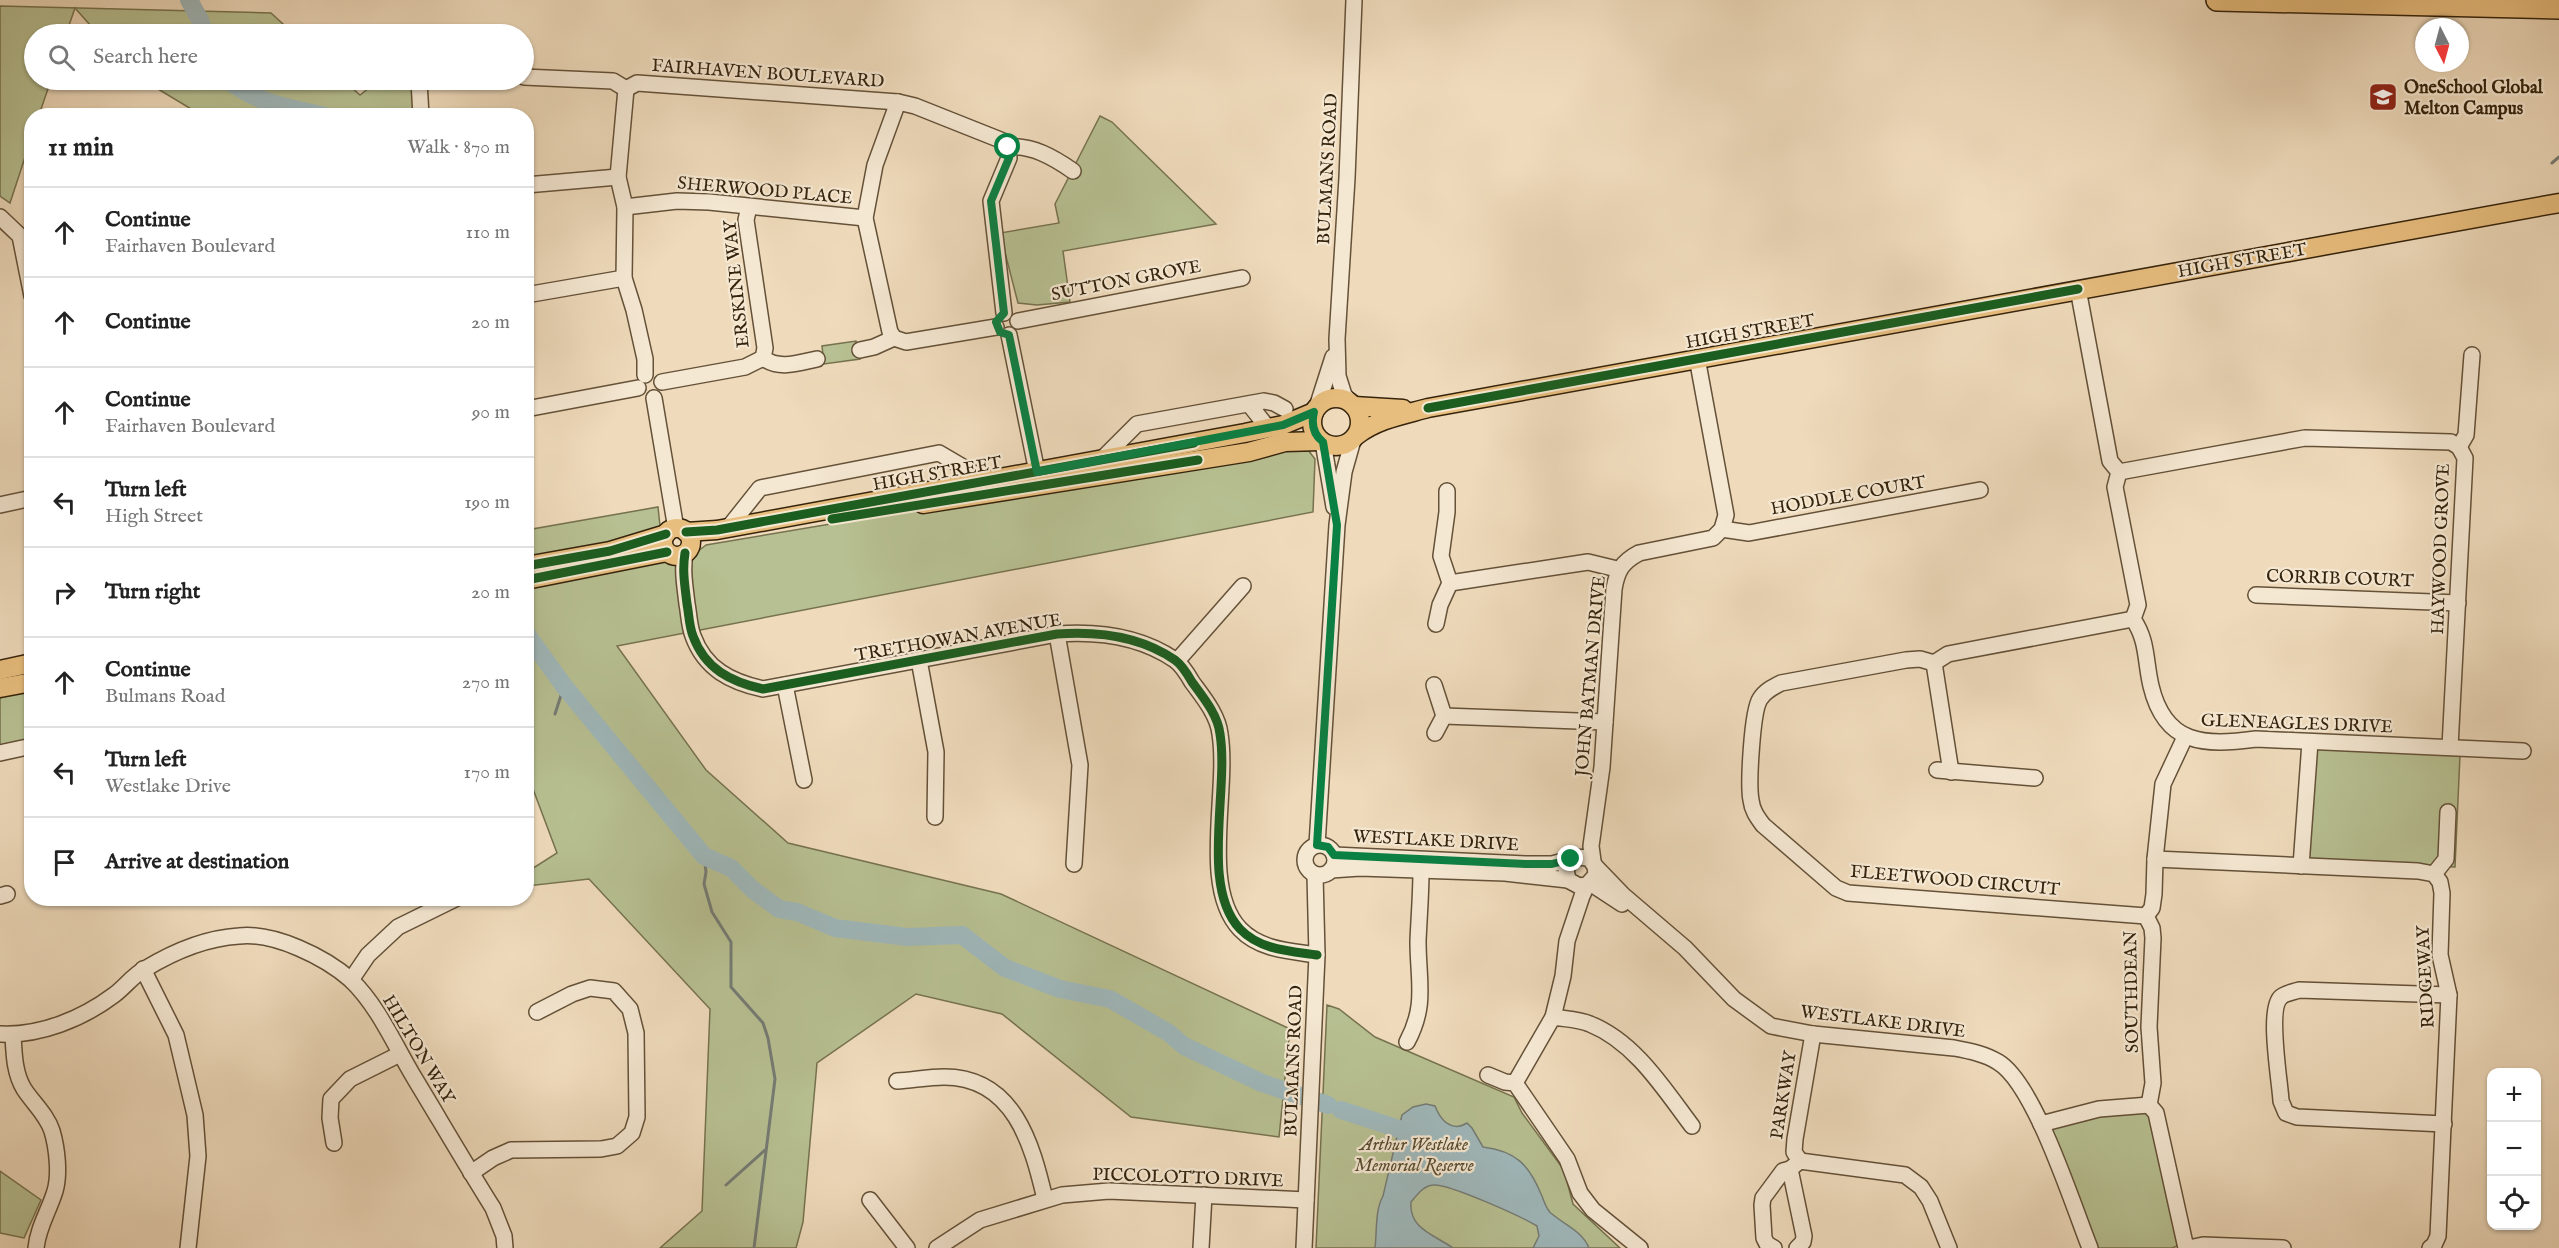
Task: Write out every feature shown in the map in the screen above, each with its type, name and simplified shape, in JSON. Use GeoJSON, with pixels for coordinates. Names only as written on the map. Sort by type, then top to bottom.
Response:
{"type":"FeatureCollection","features":[{"type":"Feature","properties":{"kind":"highway"},"geometry":{"type":"LineString","coordinates":[[2217,0],[2559,8]]}},
{"type":"Feature","properties":{"kind":"main road","name":"HIGH STREET"},"geometry":{"type":"LineString","coordinates":[[1355,438],[1380,422],[1428,408],[2559,202]]}},
{"type":"Feature","properties":{"kind":"main road"},"geometry":{"type":"LineString","coordinates":[[1330,399],[1344,399],[1352,404],[1361,422],[1355,438],[1341,446],[1322,442],[1312,425],[1316,410],[1330,399]]}},
{"type":"Feature","properties":{"kind":"main road","name":"HIGH STREET"},"geometry":{"type":"LineString","coordinates":[[1352,404],[1388,410],[1428,408]]}},
{"type":"Feature","properties":{"kind":"main road","name":"HIGH STREET"},"geometry":{"type":"LineString","coordinates":[[534,578],[678,543],[729,527],[1268,428],[1298,421],[1316,410]]}},
{"type":"Feature","properties":{"kind":"main road","name":"HIGH STREET"},"geometry":{"type":"LineString","coordinates":[[534,565],[610,551],[702,540],[1249,452],[1286,442],[1322,442]]}},
{"type":"Feature","properties":{"kind":"main road"},"geometry":{"type":"LineString","coordinates":[[0,670],[24,665]]}},
{"type":"Feature","properties":{"kind":"main road"},"geometry":{"type":"LineString","coordinates":[[0,688],[24,684]]}},
{"type":"Feature","properties":{"kind":"street","name":"BULMANS ROAD"},"geometry":{"type":"LineString","coordinates":[[1352,404],[1344,395],[1338,376],[1337,339],[1347,178],[1353,4]]}},
{"type":"Feature","properties":{"kind":"street"},"geometry":{"type":"LineString","coordinates":[[534,77],[613,81],[626,89],[618,177],[625,207],[624,278],[645,359],[641,382],[642,396],[654,398]]}},
{"type":"Feature","properties":{"kind":"street","name":"FAIRHAVEN BOULEVARD"},"geometry":{"type":"LineString","coordinates":[[626,89],[637,83],[898,102],[915,106],[996,137],[1008,147],[1034,150],[1073,171]]}},
{"type":"Feature","properties":{"kind":"street"},"geometry":{"type":"LineString","coordinates":[[420,90],[421,108]]}},
{"type":"Feature","properties":{"kind":"street"},"geometry":{"type":"LineString","coordinates":[[898,102],[875,165],[866,218],[890,332],[894,338],[906,342],[1017,330],[1018,321],[1014,315],[1004,313]]}},
{"type":"Feature","properties":{"kind":"street"},"geometry":{"type":"LineString","coordinates":[[1004,313],[991,201],[1009,158],[1008,147]]}},
{"type":"Feature","properties":{"kind":"street"},"geometry":{"type":"LineString","coordinates":[[534,184],[618,177]]}},
{"type":"Feature","properties":{"kind":"street","name":"SHERWOOD PLACE"},"geometry":{"type":"LineString","coordinates":[[625,207],[677,201],[866,218]]}},
{"type":"Feature","properties":{"kind":"street","name":"ERSKINE WAY"},"geometry":{"type":"LineString","coordinates":[[662,382],[745,368],[763,358],[765,348],[747,220],[749,207]]}},
{"type":"Feature","properties":{"kind":"street"},"geometry":{"type":"LineString","coordinates":[[0,217],[20,236],[24,256]]}},
{"type":"Feature","properties":{"kind":"street"},"geometry":{"type":"LineString","coordinates":[[534,294],[624,278]]}},
{"type":"Feature","properties":{"kind":"street","name":"SUTTON GROVE"},"geometry":{"type":"LineString","coordinates":[[1018,321],[1242,278]]}},
{"type":"Feature","properties":{"kind":"street","name":"GLENEAGLES DRIVE"},"geometry":{"type":"LineString","coordinates":[[2078,289],[2110,461],[2119,472],[2115,487],[2138,605],[2133,619],[2142,633],[2151,687],[2162,716],[2185,737],[2227,743],[2256,739],[2523,751]]}},
{"type":"Feature","properties":{"kind":"street"},"geometry":{"type":"LineString","coordinates":[[1004,313],[998,318],[1037,472]]}},
{"type":"Feature","properties":{"kind":"street"},"geometry":{"type":"LineString","coordinates":[[860,351],[894,338]]}},
{"type":"Feature","properties":{"kind":"street","name":"BULMANS ROAD"},"geometry":{"type":"LineString","coordinates":[[1316,410],[1337,339]]}},
{"type":"Feature","properties":{"kind":"street"},"geometry":{"type":"LineString","coordinates":[[2459,447],[2466,435],[2472,355]]}},
{"type":"Feature","properties":{"kind":"street","name":"ERSKINE WAY"},"geometry":{"type":"LineString","coordinates":[[763,358],[772,364],[779,365],[817,359]]}},
{"type":"Feature","properties":{"kind":"street"},"geometry":{"type":"LineString","coordinates":[[1697,358],[1726,514],[1722,529]]}},
{"type":"Feature","properties":{"kind":"street"},"geometry":{"type":"LineString","coordinates":[[534,407],[641,382],[653,374],[662,382],[661,391],[654,398]]}},
{"type":"Feature","properties":{"kind":"street"},"geometry":{"type":"LineString","coordinates":[[654,398],[678,543]]}},
{"type":"Feature","properties":{"kind":"street"},"geometry":{"type":"LineString","coordinates":[[1101,460],[1137,424],[1248,404],[1274,403],[1285,409]]}},
{"type":"Feature","properties":{"kind":"street"},"geometry":{"type":"LineString","coordinates":[[1248,404],[1268,428]]}},
{"type":"Feature","properties":{"kind":"street"},"geometry":{"type":"LineString","coordinates":[[1317,845],[1337,525],[1344,472],[1355,438]]}},
{"type":"Feature","properties":{"kind":"street","name":"HAYWOOD GROVE"},"geometry":{"type":"LineString","coordinates":[[2119,472],[2305,438],[2451,442],[2459,447],[2465,458],[2450,747]]}},
{"type":"Feature","properties":{"kind":"street"},"geometry":{"type":"LineString","coordinates":[[1322,442],[1337,525]]}},
{"type":"Feature","properties":{"kind":"street"},"geometry":{"type":"LineString","coordinates":[[729,527],[760,488],[903,459],[939,453],[985,480]]}},
{"type":"Feature","properties":{"kind":"street","name":"HODDLE COURT"},"geometry":{"type":"LineString","coordinates":[[1722,529],[1749,533],[1980,490]]}},
{"type":"Feature","properties":{"kind":"street"},"geometry":{"type":"LineString","coordinates":[[1436,624],[1440,605],[1450,583],[1441,556],[1448,512],[1447,491]]}},
{"type":"Feature","properties":{"kind":"street"},"geometry":{"type":"LineString","coordinates":[[0,505],[24,500]]}},
{"type":"Feature","properties":{"kind":"street","name":"JOHN BATMAN DRIVE"},"geometry":{"type":"LineString","coordinates":[[1594,864],[1590,846],[1602,768],[1617,569],[1629,558],[1639,553],[1713,538],[1722,529]]}},
{"type":"Feature","properties":{"kind":"street","name":"TRETHOWAN AVENUE"},"geometry":{"type":"LineString","coordinates":[[678,543],[693,636],[713,667],[740,684],[763,689],[1057,634],[1086,632],[1111,634],[1141,644],[1176,661],[1207,703],[1220,731],[1222,759],[1219,871],[1221,893],[1226,910],[1240,929],[1258,943],[1317,955]]}},
{"type":"Feature","properties":{"kind":"street"},"geometry":{"type":"LineString","coordinates":[[1450,583],[1588,562],[1617,569]]}},
{"type":"Feature","properties":{"kind":"street"},"geometry":{"type":"LineString","coordinates":[[1176,661],[1243,586]]}},
{"type":"Feature","properties":{"kind":"street","name":"CORRIB COURT"},"geometry":{"type":"LineString","coordinates":[[2256,595],[2458,603]]}},
{"type":"Feature","properties":{"kind":"street","name":"FLEETWOOD CIRCUIT"},"geometry":{"type":"LineString","coordinates":[[2133,619],[1948,654],[1934,663],[1920,659],[1906,660],[1781,683],[1767,690],[1758,701],[1754,718],[1750,798],[1755,814],[1763,825],[1836,888],[1848,893],[2146,916]]}},
{"type":"Feature","properties":{"kind":"street"},"geometry":{"type":"LineString","coordinates":[[1057,634],[1080,765],[1074,864]]}},
{"type":"Feature","properties":{"kind":"street"},"geometry":{"type":"LineString","coordinates":[[920,660],[936,752],[935,817]]}},
{"type":"Feature","properties":{"kind":"street"},"geometry":{"type":"LineString","coordinates":[[1934,663],[1944,771],[2035,778]]}},
{"type":"Feature","properties":{"kind":"street"},"geometry":{"type":"LineString","coordinates":[[785,685],[804,780]]}},
{"type":"Feature","properties":{"kind":"street"},"geometry":{"type":"LineString","coordinates":[[1434,686],[1444,716],[1436,733]]}},
{"type":"Feature","properties":{"kind":"street"},"geometry":{"type":"LineString","coordinates":[[1444,716],[1605,722]]}},
{"type":"Feature","properties":{"kind":"street","name":"SOUTHDEAN"},"geometry":{"type":"LineString","coordinates":[[2185,737],[2163,784],[2152,908],[2146,916],[2152,928],[2153,938],[2149,1027],[2153,1083],[2149,1105],[2156,1113],[2188,1248]]}},
{"type":"Feature","properties":{"kind":"street"},"geometry":{"type":"LineString","coordinates":[[2301,866],[2310,741]]}},
{"type":"Feature","properties":{"kind":"street"},"geometry":{"type":"LineString","coordinates":[[0,753],[24,748]]}},
{"type":"Feature","properties":{"kind":"street"},"geometry":{"type":"LineString","coordinates":[[2155,858],[2434,874],[2446,859],[2448,812]]}},
{"type":"Feature","properties":{"kind":"street","name":"JOHN BATMAN DRIVE"},"geometry":{"type":"LineString","coordinates":[[1573,858],[1594,823]]}},
{"type":"Feature","properties":{"kind":"street"},"geometry":{"type":"LineString","coordinates":[[1317,845],[1328,847],[1333,862],[1324,875],[1315,875],[1307,869],[1304,859],[1308,850],[1317,845]]}},
{"type":"Feature","properties":{"kind":"street"},"geometry":{"type":"LineString","coordinates":[[1515,1083],[1553,1017],[1563,976],[1567,941],[1573,926],[1589,884],[1596,875],[1594,864],[1584,856],[1573,858],[1566,869],[1573,926]]}},
{"type":"Feature","properties":{"kind":"street","name":"WESTLAKE DRIVE"},"geometry":{"type":"LineString","coordinates":[[1333,862],[1552,864],[1573,858]]}},
{"type":"Feature","properties":{"kind":"street","name":"WESTLAKE DRIVE"},"geometry":{"type":"LineString","coordinates":[[1333,862],[1360,868],[1504,873],[1569,881]]}},
{"type":"Feature","properties":{"kind":"street","name":"WESTLAKE DRIVE"},"geometry":{"type":"LineString","coordinates":[[1594,864],[1623,895],[1685,948],[1734,999],[1772,1026],[1813,1034],[1974,1052],[2000,1063],[2026,1092],[2090,1248]]}},
{"type":"Feature","properties":{"kind":"street"},"geometry":{"type":"LineString","coordinates":[[1406,1044],[1417,1023],[1420,1009],[1421,870]]}},
{"type":"Feature","properties":{"kind":"street","name":"RIDGEWAY"},"geometry":{"type":"LineString","coordinates":[[2430,1248],[2438,1236],[2448,995],[2440,955],[2442,893],[2440,882],[2434,874]]}},
{"type":"Feature","properties":{"kind":"street","name":"BULMANS ROAD"},"geometry":{"type":"LineString","coordinates":[[1304,1248],[1317,955],[1315,875]]}},
{"type":"Feature","properties":{"kind":"street"},"geometry":{"type":"LineString","coordinates":[[1569,881],[1578,886],[1589,884]]}},
{"type":"Feature","properties":{"kind":"street","name":"WESTLAKE DRIVE"},"geometry":{"type":"LineString","coordinates":[[1589,884],[1616,899],[1675,953],[1714,977]]}},
{"type":"Feature","properties":{"kind":"street"},"geometry":{"type":"LineString","coordinates":[[351,981],[368,955],[398,927],[441,906]]}},
{"type":"Feature","properties":{"kind":"street","name":"HILTON WAY"},"geometry":{"type":"LineString","coordinates":[[36,1248],[37,1235],[56,1190],[57,1159],[52,1130],[38,1106],[23,1088],[7,1034],[63,1024],[87,1014],[116,994],[143,969],[198,944],[240,935],[275,940],[312,954],[351,981],[377,1012],[399,1054],[493,1208],[504,1236],[505,1248]]}},
{"type":"Feature","properties":{"kind":"street"},"geometry":{"type":"LineString","coordinates":[[143,969],[176,1035],[195,1115],[198,1156],[188,1248]]}},
{"type":"Feature","properties":{"kind":"street"},"geometry":{"type":"LineString","coordinates":[[471,1173],[493,1158],[511,1150],[602,1149],[617,1146],[632,1133],[637,1117],[636,1033],[630,1010],[614,991],[590,988],[572,994],[537,1012]]}},
{"type":"Feature","properties":{"kind":"street"},"geometry":{"type":"LineString","coordinates":[[2444,1124],[2297,1117],[2286,1113],[2281,1101],[2274,1019],[2277,1003],[2282,996],[2299,990],[2448,995]]}},
{"type":"Feature","properties":{"kind":"street"},"geometry":{"type":"LineString","coordinates":[[1553,1017],[1587,1022],[1625,1044],[1693,1120]]}},
{"type":"Feature","properties":{"kind":"street","name":"PARKWAY"},"geometry":{"type":"LineString","coordinates":[[1797,1248],[1803,1242],[1804,1236],[1794,1152],[1813,1034]]}},
{"type":"Feature","properties":{"kind":"street"},"geometry":{"type":"LineString","coordinates":[[334,1143],[330,1118],[331,1099],[350,1078],[399,1054]]}},
{"type":"Feature","properties":{"kind":"street"},"geometry":{"type":"LineString","coordinates":[[1488,1075],[1504,1082],[1515,1083]]}},
{"type":"Feature","properties":{"kind":"street"},"geometry":{"type":"LineString","coordinates":[[897,1081],[945,1077],[964,1080],[981,1086],[998,1097],[1014,1112],[1026,1132],[1045,1199]]}},
{"type":"Feature","properties":{"kind":"street"},"geometry":{"type":"LineString","coordinates":[[1515,1083],[1567,1159],[1580,1193],[1593,1210],[1640,1248]]}},
{"type":"Feature","properties":{"kind":"street"},"geometry":{"type":"LineString","coordinates":[[2041,1124],[2099,1109],[2149,1105]]}},
{"type":"Feature","properties":{"kind":"street"},"geometry":{"type":"LineString","coordinates":[[1774,1248],[1767,1244],[1764,1238],[1761,1205],[1763,1198],[1783,1171],[1795,1165],[1905,1175],[1921,1187],[1930,1201],[1949,1248]]}},
{"type":"Feature","properties":{"kind":"street","name":"PICCOLOTTO DRIVE"},"geometry":{"type":"LineString","coordinates":[[937,1248],[981,1220],[1045,1199],[1109,1191],[1306,1200]]}},
{"type":"Feature","properties":{"kind":"street"},"geometry":{"type":"LineString","coordinates":[[1201,1248],[1204,1195]]}},
{"type":"Feature","properties":{"kind":"street"},"geometry":{"type":"LineString","coordinates":[[870,1200],[907,1248]]}},
{"type":"Feature","properties":{"kind":"street"},"geometry":{"type":"LineString","coordinates":[[2188,1248],[2203,1245],[2283,1248]]}},
{"type":"Feature","properties":{"kind":"green space"},"geometry":{"type":"Polygon","coordinates":[[[0,6],[271,13],[283,24],[89,24],[75,8],[69,24],[24,24],[24,90],[48,90],[41,108],[24,108],[24,160],[10,203],[0,196],[0,6]]]}},
{"type":"Feature","properties":{"kind":"green space"},"geometry":{"type":"Polygon","coordinates":[[[160,90],[354,90],[360,95],[366,90],[414,90],[415,108],[189,108],[160,90]]]}},
{"type":"Feature","properties":{"kind":"green space"},"geometry":{"type":"Polygon","coordinates":[[[1100,116],[1112,122],[1216,224],[1063,251],[1070,302],[1037,305],[1018,303],[1000,233],[1059,223],[1055,204],[1100,116]]]}},
{"type":"Feature","properties":{"kind":"green space"},"geometry":{"type":"Polygon","coordinates":[[[856,341],[860,359],[824,364],[822,346],[856,341]]]}},
{"type":"Feature","properties":{"kind":"green space"},"geometry":{"type":"Polygon","coordinates":[[[1294,446],[1308,450],[1315,459],[1313,512],[617,646],[706,770],[788,843],[1001,894],[1290,1029],[1279,1137],[1131,1117],[1002,1014],[916,994],[817,1063],[803,1222],[796,1248],[660,1248],[702,1211],[710,1009],[589,879],[534,885],[534,868],[557,853],[534,792],[534,529],[658,507],[660,526],[658,558],[684,559],[706,545],[1294,446]]]}},
{"type":"Feature","properties":{"kind":"green space"},"geometry":{"type":"Polygon","coordinates":[[[24,686],[24,752],[0,757],[0,691],[24,686]]]}},
{"type":"Feature","properties":{"kind":"green space"},"geometry":{"type":"Polygon","coordinates":[[[2314,748],[2460,755],[2455,867],[2308,860],[2314,748]]]}},
{"type":"Feature","properties":{"kind":"green space","name":"Arthur Westlake Memorial Reserve"},"geometry":{"type":"Polygon","coordinates":[[[1327,1005],[1339,1009],[1375,1037],[1514,1097],[1522,1113],[1564,1170],[1573,1204],[1620,1248],[1316,1248],[1327,1005]]]}},
{"type":"Feature","properties":{"kind":"green space"},"geometry":{"type":"Polygon","coordinates":[[[2146,1112],[2151,1120],[2180,1245],[2172,1248],[2097,1248],[2048,1122],[2146,1112]]]}},
{"type":"Feature","properties":{"kind":"green space"},"geometry":{"type":"Polygon","coordinates":[[[0,1171],[41,1200],[24,1238],[0,1233],[0,1171]]]}},
{"type":"Feature","properties":{"kind":"water"},"geometry":{"type":"Polygon","coordinates":[[[1426,1104],[1435,1106],[1443,1120],[1451,1125],[1461,1126],[1467,1123],[1483,1147],[1504,1152],[1520,1161],[1532,1175],[1550,1212],[1578,1233],[1589,1248],[1533,1248],[1539,1236],[1537,1226],[1469,1195],[1433,1185],[1423,1189],[1411,1202],[1411,1211],[1418,1225],[1453,1248],[1375,1248],[1380,1202],[1402,1115],[1413,1107],[1426,1104]]]}},
{"type":"Feature","properties":{"kind":"waterway"},"geometry":{"type":"LineString","coordinates":[[189,0],[201,24]]}},
{"type":"Feature","properties":{"kind":"waterway"},"geometry":{"type":"LineString","coordinates":[[243,90],[262,100],[290,108]]}},
{"type":"Feature","properties":{"kind":"waterway"},"geometry":{"type":"LineString","coordinates":[[2552,163],[2559,157]]}},
{"type":"Feature","properties":{"kind":"waterway"},"geometry":{"type":"LineString","coordinates":[[534,644],[564,686],[704,856],[731,868],[752,889],[779,909],[797,912],[835,928],[907,937],[962,935],[1005,968],[1060,989],[1110,999],[1169,1033],[1184,1046],[1262,1083],[1328,1105]]}},
{"type":"Feature","properties":{"kind":"waterway"},"geometry":{"type":"LineString","coordinates":[[555,714],[564,686]]}},
{"type":"Feature","properties":{"kind":"waterway"},"geometry":{"type":"LineString","coordinates":[[704,856],[706,872],[704,884],[712,912],[731,942],[731,987],[763,1023],[775,1079],[754,1248]]}},
{"type":"Feature","properties":{"kind":"waterway"},"geometry":{"type":"LineString","coordinates":[[1341,1110],[1399,1129]]}},
{"type":"Feature","properties":{"kind":"waterway"},"geometry":{"type":"LineString","coordinates":[[726,1185],[765,1150]]}},
{"type":"Feature","properties":{"kind":"cycle path"},"geometry":{"type":"LineString","coordinates":[[1428,408],[2078,289]]}},
{"type":"Feature","properties":{"kind":"cycle path"},"geometry":{"type":"LineString","coordinates":[[686,532],[717,530],[1194,443]]}},
{"type":"Feature","properties":{"kind":"cycle path"},"geometry":{"type":"LineString","coordinates":[[832,519],[1198,460]]}},
{"type":"Feature","properties":{"kind":"cycle path"},"geometry":{"type":"LineString","coordinates":[[534,565],[610,551],[666,534]]}},
{"type":"Feature","properties":{"kind":"cycle path"},"geometry":{"type":"LineString","coordinates":[[534,578],[667,552]]}},
{"type":"Feature","properties":{"kind":"cycle path"},"geometry":{"type":"LineString","coordinates":[[685,553],[687,604],[693,636],[698,647],[704,657],[720,672],[740,682],[763,689],[1057,634],[1088,633],[1133,640],[1148,645],[1175,660],[1185,670],[1205,700],[1219,727],[1222,757],[1218,864],[1221,889],[1228,911],[1240,929],[1257,941],[1286,951],[1317,955]]}},
{"type":"Feature","properties":{"kind":"place","name":"OneSchool Global Melton Campus"},"geometry":{"type":"Point","coordinates":[2383,97]}},
{"type":"Feature","properties":{"kind":"route"},"geometry":{"type":"LineString","coordinates":[[1008,147],[1009,158],[991,201],[1004,313],[998,318],[996,327],[1003,334],[1009,335],[1037,472],[1283,425],[1298,421],[1314,412],[1312,425],[1317,438],[1323,442],[1337,525],[1317,845],[1328,847],[1334,855],[1526,864],[1552,864],[1571,859]]}}]}
